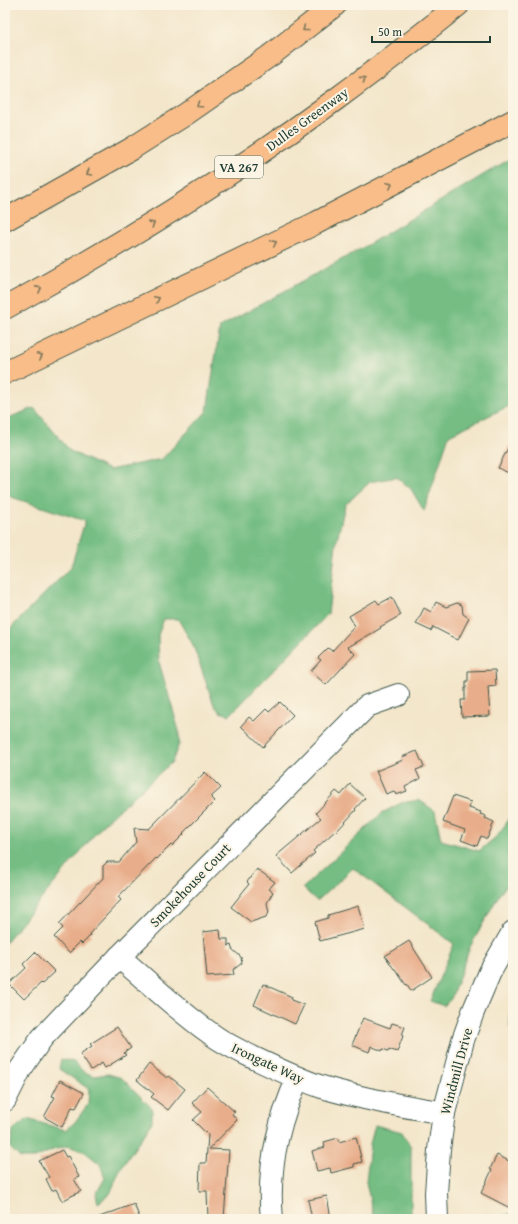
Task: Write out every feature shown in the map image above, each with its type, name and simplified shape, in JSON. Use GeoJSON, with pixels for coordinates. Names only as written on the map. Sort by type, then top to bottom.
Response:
{"type":"FeatureCollection","features":[{"type":"Feature","properties":{"kind":"highway"},"geometry":{"type":"LineString","coordinates":[[5,220],[131,149],[186,114],[271,55],[335,5]]}},
{"type":"Feature","properties":{"kind":"highway","name":"Dulles Greenway"},"geometry":{"type":"LineString","coordinates":[[5,308],[131,236],[219,181],[292,131],[370,74],[458,5]]}},
{"type":"Feature","properties":{"kind":"highway"},"geometry":{"type":"LineString","coordinates":[[5,373],[316,223],[513,121]]}},
{"type":"Feature","properties":{"kind":"street","name":"Smokehouse Court"},"geometry":{"type":"LineString","coordinates":[[5,1100],[20,1070],[42,1038],[119,957],[367,706],[398,694]]}},
{"type":"Feature","properties":{"kind":"street","name":"Windmill Drive"},"geometry":{"type":"LineString","coordinates":[[437,1219],[436,1193],[438,1150],[444,1113],[463,1040],[490,972],[513,932]]}},
{"type":"Feature","properties":{"kind":"street","name":"Irongate Way"},"geometry":{"type":"LineString","coordinates":[[119,957],[177,1008],[211,1034],[236,1049],[298,1078],[322,1087],[363,1098],[444,1113]]}},
{"type":"Feature","properties":{"kind":"street"},"geometry":{"type":"LineString","coordinates":[[272,1219],[272,1170],[275,1144],[288,1098],[298,1078]]}},
{"type":"Feature","properties":{"kind":"green space"},"geometry":{"type":"Polygon","coordinates":[[[513,157],[513,404],[449,435],[424,511],[411,489],[396,477],[370,482],[345,505],[336,544],[328,614],[230,715],[220,712],[214,705],[193,645],[178,619],[164,619],[158,635],[159,662],[179,731],[179,744],[172,762],[104,823],[5,943],[5,634],[71,567],[85,521],[5,495],[5,419],[34,408],[70,451],[109,470],[162,459],[207,411],[220,327],[364,247],[513,157]]]}},
{"type":"Feature","properties":{"kind":"green space"},"geometry":{"type":"Polygon","coordinates":[[[419,800],[435,811],[441,840],[479,851],[496,837],[513,814],[513,878],[499,895],[470,947],[451,999],[444,1006],[430,1001],[454,944],[353,868],[317,901],[303,888],[382,813],[401,803],[419,800]]]}},
{"type":"Feature","properties":{"kind":"green space"},"geometry":{"type":"Polygon","coordinates":[[[513,994],[513,1028],[510,1028],[511,1000],[513,994]]]}},
{"type":"Feature","properties":{"kind":"green space"},"geometry":{"type":"Polygon","coordinates":[[[61,1059],[74,1062],[84,1072],[94,1076],[108,1074],[122,1078],[152,1108],[152,1122],[120,1170],[110,1194],[98,1203],[96,1194],[105,1178],[100,1164],[85,1152],[68,1146],[53,1150],[35,1158],[20,1158],[10,1148],[13,1130],[27,1119],[66,1130],[75,1122],[88,1104],[89,1089],[59,1069],[61,1059]]]}},
{"type":"Feature","properties":{"kind":"green space"},"geometry":{"type":"Polygon","coordinates":[[[375,1125],[402,1132],[411,1147],[411,1219],[374,1219],[366,1182],[370,1144],[375,1125]]]}},
{"type":"Feature","properties":{"kind":"green space"},"geometry":{"type":"Polygon","coordinates":[[[513,1213],[513,1219],[478,1219],[488,1214],[498,1217],[513,1213]]]}},
{"type":"Feature","properties":{"kind":"building"},"geometry":{"type":"Polygon","coordinates":[[[513,438],[513,475],[498,468],[513,438]]]}},
{"type":"Feature","properties":{"kind":"building"},"geometry":{"type":"Polygon","coordinates":[[[392,597],[401,615],[348,647],[355,654],[326,685],[311,671],[321,660],[318,658],[328,648],[332,651],[355,626],[349,616],[376,600],[379,604],[392,597]]]}},
{"type":"Feature","properties":{"kind":"building"},"geometry":{"type":"Polygon","coordinates":[[[436,602],[446,607],[457,603],[462,605],[463,614],[469,618],[458,640],[433,627],[431,631],[416,624],[424,608],[431,612],[436,602]]]}},
{"type":"Feature","properties":{"kind":"building"},"geometry":{"type":"Polygon","coordinates":[[[495,670],[496,686],[488,687],[490,716],[462,717],[461,700],[465,700],[465,688],[466,681],[468,681],[468,671],[495,670]]]}},
{"type":"Feature","properties":{"kind":"building"},"geometry":{"type":"Polygon","coordinates":[[[280,702],[293,715],[263,747],[241,726],[249,717],[254,721],[266,709],[269,712],[280,702]]]}},
{"type":"Feature","properties":{"kind":"building"},"geometry":{"type":"Polygon","coordinates":[[[417,751],[424,767],[416,770],[420,779],[405,787],[407,791],[396,795],[394,791],[386,794],[376,771],[403,760],[402,757],[417,751]]]}},
{"type":"Feature","properties":{"kind":"building"},"geometry":{"type":"Polygon","coordinates":[[[205,772],[221,788],[211,797],[215,801],[172,846],[171,845],[157,859],[156,858],[118,897],[121,900],[90,933],[91,935],[82,944],[80,942],[69,953],[54,937],[63,928],[59,924],[103,878],[103,866],[107,862],[119,862],[136,842],[134,828],[149,829],[205,772]]]}},
{"type":"Feature","properties":{"kind":"building"},"geometry":{"type":"Polygon","coordinates":[[[350,784],[365,798],[336,832],[335,831],[313,851],[315,853],[292,873],[276,856],[321,818],[316,813],[336,791],[341,795],[350,784]]]}},
{"type":"Feature","properties":{"kind":"building"},"geometry":{"type":"Polygon","coordinates":[[[453,796],[471,802],[469,808],[481,812],[480,814],[486,816],[485,818],[494,822],[487,839],[481,836],[477,846],[461,840],[465,830],[443,822],[453,796]]]}},
{"type":"Feature","properties":{"kind":"building"},"geometry":{"type":"Polygon","coordinates":[[[257,869],[275,882],[269,889],[273,892],[267,903],[269,913],[266,917],[251,922],[231,907],[249,884],[247,882],[257,869]]]}},
{"type":"Feature","properties":{"kind":"building"},"geometry":{"type":"Polygon","coordinates":[[[358,906],[365,929],[320,941],[315,922],[328,918],[328,915],[358,906]]]}},
{"type":"Feature","properties":{"kind":"building"},"geometry":{"type":"Polygon","coordinates":[[[220,930],[221,939],[228,939],[228,946],[231,945],[232,949],[241,957],[242,963],[233,970],[234,975],[207,977],[203,932],[220,930]]]}},
{"type":"Feature","properties":{"kind":"building"},"geometry":{"type":"Polygon","coordinates":[[[409,941],[432,977],[411,991],[385,956],[409,941]]]}},
{"type":"Feature","properties":{"kind":"building"},"geometry":{"type":"Polygon","coordinates":[[[35,952],[55,972],[24,999],[9,984],[26,968],[23,964],[35,952]]]}},
{"type":"Feature","properties":{"kind":"building"},"geometry":{"type":"Polygon","coordinates":[[[263,984],[292,997],[291,1000],[304,1005],[295,1024],[254,1005],[263,984]]]}},
{"type":"Feature","properties":{"kind":"building"},"geometry":{"type":"Polygon","coordinates":[[[363,1018],[390,1028],[392,1023],[405,1027],[397,1052],[389,1049],[388,1051],[383,1049],[382,1051],[371,1046],[369,1052],[352,1045],[363,1018]]]}},
{"type":"Feature","properties":{"kind":"building"},"geometry":{"type":"Polygon","coordinates":[[[117,1027],[131,1048],[124,1053],[126,1055],[105,1068],[102,1063],[91,1070],[80,1054],[92,1046],[90,1044],[117,1027]]]}},
{"type":"Feature","properties":{"kind":"building"},"geometry":{"type":"Polygon","coordinates":[[[149,1064],[167,1078],[169,1076],[185,1089],[168,1110],[151,1097],[154,1094],[137,1080],[149,1064]]]}},
{"type":"Feature","properties":{"kind":"building"},"geometry":{"type":"Polygon","coordinates":[[[60,1080],[84,1093],[76,1108],[72,1107],[62,1127],[44,1117],[55,1097],[52,1096],[60,1080]]]}},
{"type":"Feature","properties":{"kind":"building"},"geometry":{"type":"Polygon","coordinates":[[[207,1087],[235,1112],[232,1114],[237,1120],[209,1149],[229,1150],[224,1219],[208,1219],[207,1191],[199,1191],[200,1163],[206,1163],[208,1135],[193,1120],[202,1112],[192,1103],[207,1087]]]}},
{"type":"Feature","properties":{"kind":"building"},"geometry":{"type":"Polygon","coordinates":[[[356,1137],[362,1162],[354,1164],[354,1167],[331,1173],[330,1168],[317,1171],[312,1151],[325,1147],[324,1142],[338,1138],[339,1142],[356,1137]]]}},
{"type":"Feature","properties":{"kind":"building"},"geometry":{"type":"Polygon","coordinates":[[[62,1150],[66,1157],[68,1156],[79,1177],[74,1179],[81,1191],[62,1201],[56,1189],[52,1191],[46,1179],[49,1177],[39,1161],[62,1150]]]}},
{"type":"Feature","properties":{"kind":"building"},"geometry":{"type":"Polygon","coordinates":[[[497,1155],[513,1163],[513,1201],[510,1208],[481,1193],[492,1170],[490,1169],[497,1155]]]}},
{"type":"Feature","properties":{"kind":"building"},"geometry":{"type":"Polygon","coordinates":[[[327,1196],[331,1219],[312,1219],[308,1200],[327,1196]]]}},
{"type":"Feature","properties":{"kind":"building"},"geometry":{"type":"Polygon","coordinates":[[[134,1204],[140,1219],[97,1219],[97,1218],[134,1204]]]}}]}
